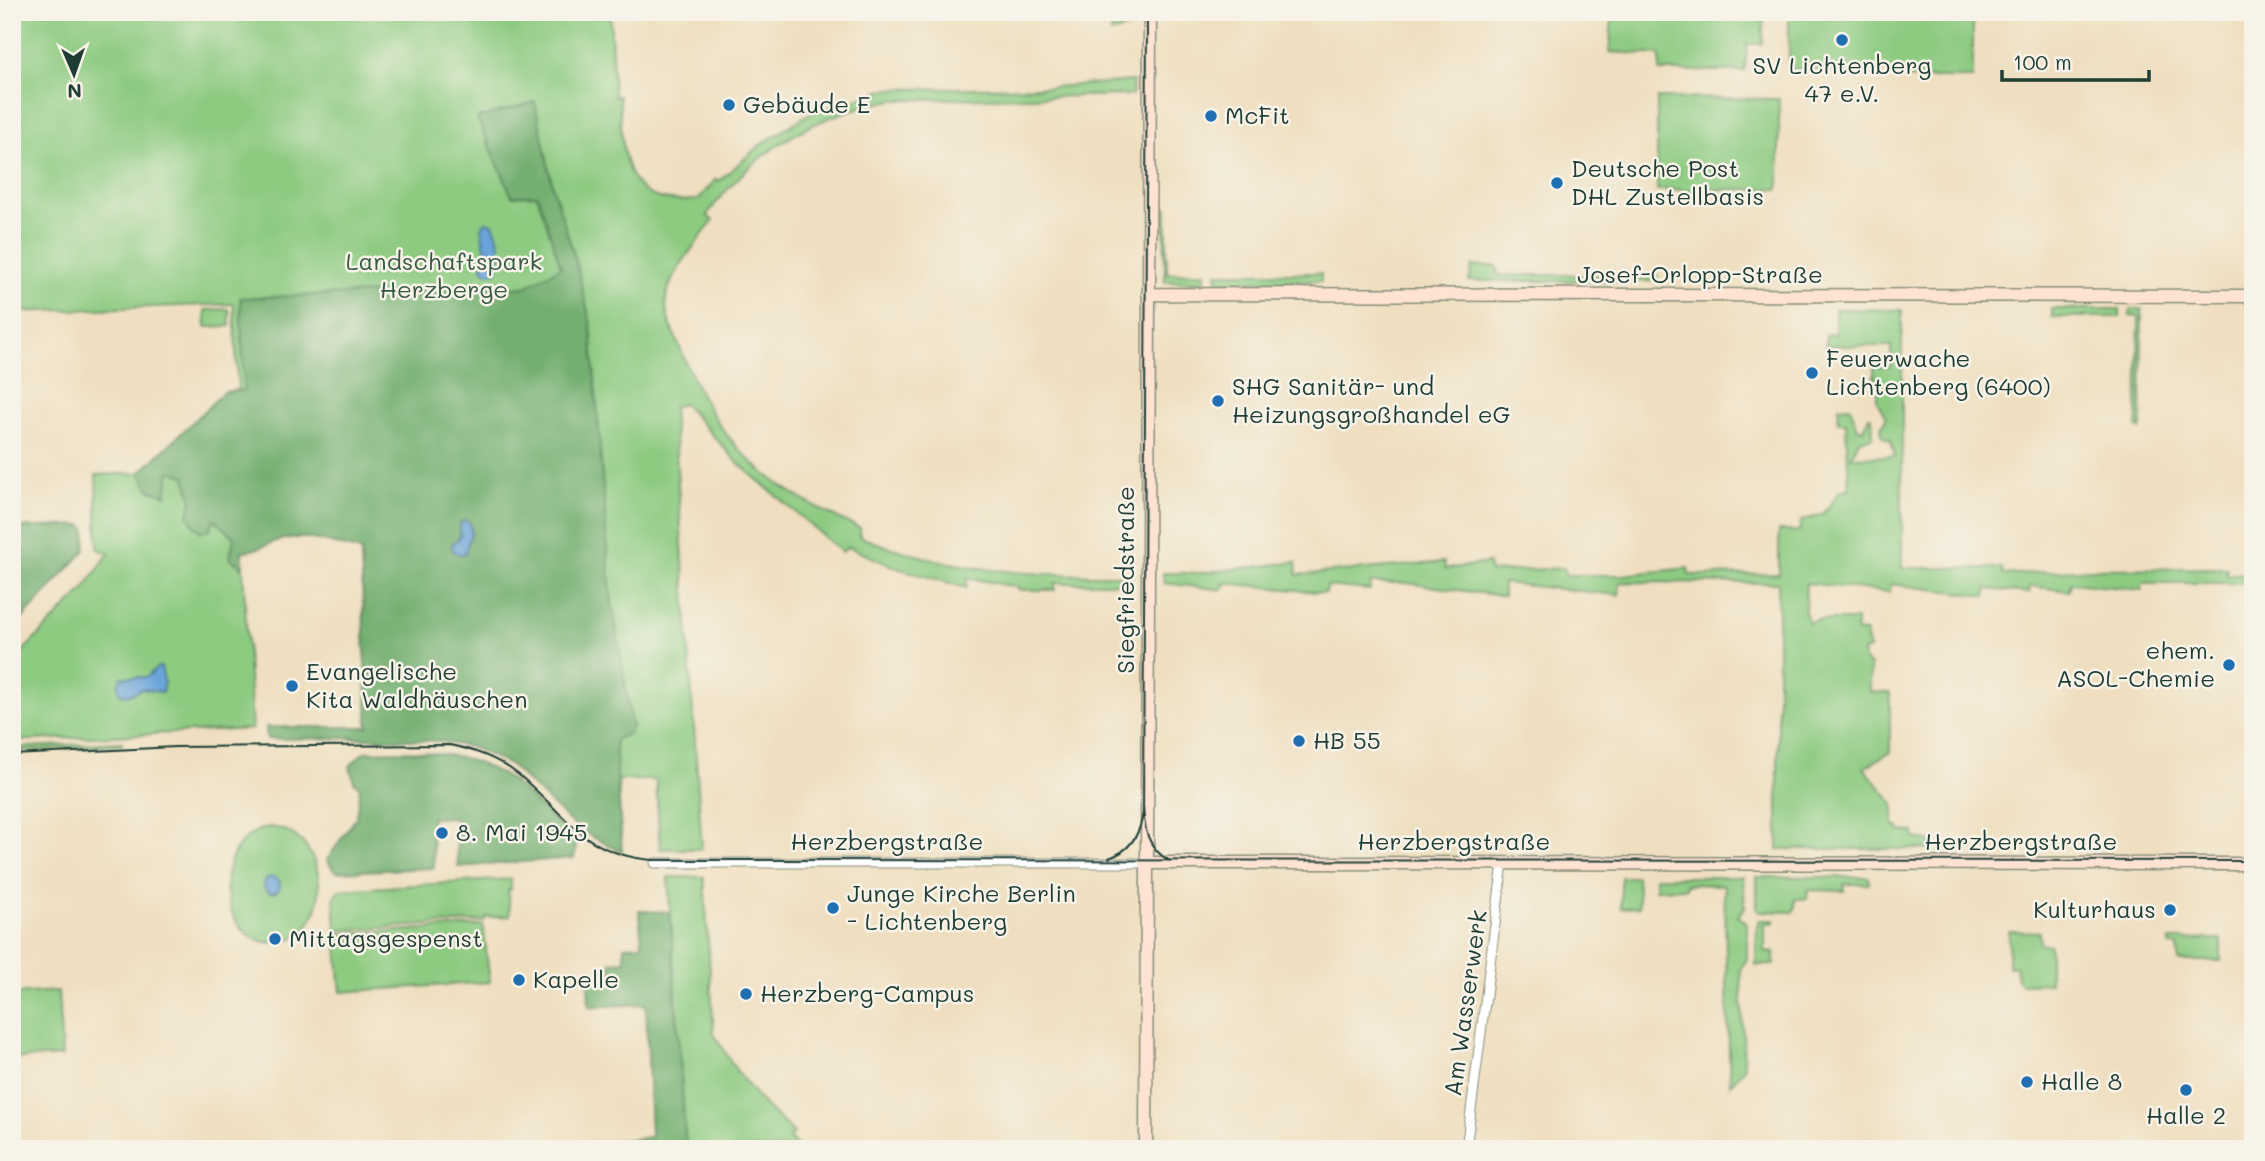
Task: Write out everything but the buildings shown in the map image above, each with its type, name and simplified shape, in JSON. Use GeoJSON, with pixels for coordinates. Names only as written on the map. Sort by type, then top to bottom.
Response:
{"type":"FeatureCollection","features":[{"type":"Feature","properties":{"kind":"street","name":"Siegfriedstraße"},"geometry":{"type":"LineString","coordinates":[[1146,1149],[1150,12]]}},
{"type":"Feature","properties":{"kind":"street","name":"Josef-Orlopp-Straße"},"geometry":{"type":"LineString","coordinates":[[1148,294],[2253,296]]}},
{"type":"Feature","properties":{"kind":"street","name":"Herzbergstraße"},"geometry":{"type":"LineString","coordinates":[[655,863],[2253,864]]}},
{"type":"Feature","properties":{"kind":"street","name":"Am Wasserwerk"},"geometry":{"type":"LineString","coordinates":[[1466,1149],[1503,863]]}},
{"type":"Feature","properties":{"kind":"green space","name":"Landschaftspark Herzberge"},"geometry":{"type":"Polygon","coordinates":[[[12,12],[610,12],[614,96],[619,96],[622,140],[629,170],[646,192],[659,198],[674,200],[698,200],[716,179],[719,181],[760,145],[809,114],[887,89],[1053,87],[1133,81],[1132,95],[893,100],[838,114],[812,125],[766,154],[725,192],[707,215],[713,221],[685,258],[672,280],[666,299],[670,325],[695,383],[729,438],[773,480],[828,513],[860,528],[860,537],[929,559],[962,565],[1026,573],[1131,575],[1131,583],[1055,583],[1055,590],[1018,590],[1018,587],[967,578],[967,588],[897,568],[848,547],[842,552],[739,464],[684,404],[673,407],[702,849],[660,849],[656,780],[618,780],[621,839],[500,744],[368,727],[361,551],[313,539],[284,539],[242,551],[252,729],[12,741],[12,655],[23,651],[82,592],[109,553],[98,549],[96,475],[140,473],[224,392],[238,390],[234,304],[12,312],[12,12]]]}},
{"type":"Feature","properties":{"kind":"green space"},"geometry":{"type":"Polygon","coordinates":[[[1612,12],[1764,12],[1762,44],[1747,44],[1745,71],[1660,71],[1660,55],[1610,52],[1612,12]]]}},
{"type":"Feature","properties":{"kind":"green space"},"geometry":{"type":"Polygon","coordinates":[[[1789,12],[1973,12],[1973,78],[1893,78],[1893,70],[1789,69],[1789,12]]]}},
{"type":"Feature","properties":{"kind":"green space"},"geometry":{"type":"Polygon","coordinates":[[[1111,13],[1127,21],[1131,27],[1111,33],[1111,13]]]}},
{"type":"Feature","properties":{"kind":"green space"},"geometry":{"type":"Polygon","coordinates":[[[1657,98],[1779,99],[1779,189],[1657,190],[1657,98]]]}},
{"type":"Feature","properties":{"kind":"green space"},"geometry":{"type":"Polygon","coordinates":[[[535,102],[553,188],[576,261],[591,325],[611,596],[632,727],[628,734],[615,740],[622,852],[579,830],[510,765],[471,747],[438,741],[363,738],[267,739],[266,727],[368,727],[361,551],[313,539],[284,539],[242,551],[243,568],[230,558],[234,537],[214,519],[209,530],[202,532],[195,527],[188,515],[192,501],[185,476],[170,471],[166,495],[150,490],[140,473],[224,392],[244,390],[240,298],[525,287],[561,267],[537,195],[512,196],[477,118],[535,102]],[[462,521],[460,537],[452,544],[466,546],[471,526],[468,521],[462,521]]]}},
{"type":"Feature","properties":{"kind":"green space"},"geometry":{"type":"Polygon","coordinates":[[[1164,207],[1167,208],[1167,273],[1205,273],[1205,282],[1165,282],[1164,207]]]}},
{"type":"Feature","properties":{"kind":"green space"},"geometry":{"type":"Polygon","coordinates":[[[1472,266],[1497,266],[1498,275],[1657,275],[1657,281],[1469,281],[1472,266]]]}},
{"type":"Feature","properties":{"kind":"green space"},"geometry":{"type":"Polygon","coordinates":[[[1217,273],[1321,273],[1321,281],[1217,282],[1217,273]]]}},
{"type":"Feature","properties":{"kind":"green space"},"geometry":{"type":"Polygon","coordinates":[[[229,309],[230,326],[206,327],[205,310],[229,309]]]}},
{"type":"Feature","properties":{"kind":"green space"},"geometry":{"type":"Polygon","coordinates":[[[1835,309],[1902,310],[1902,568],[2002,568],[2003,575],[2091,569],[2227,568],[2227,575],[2253,572],[2253,583],[2142,583],[2142,590],[2071,583],[2069,591],[2030,586],[2029,593],[1987,589],[1986,596],[1891,584],[1890,592],[1806,583],[1805,612],[1809,623],[1814,620],[1856,620],[1856,632],[1866,633],[1869,649],[1863,651],[1864,660],[1870,666],[1870,692],[1890,693],[1890,752],[1864,768],[1894,804],[1894,827],[1899,827],[1899,831],[1914,832],[1914,838],[1932,842],[1931,849],[1778,849],[1778,583],[1620,582],[1619,595],[1503,583],[1503,596],[1407,583],[1370,583],[1370,590],[1327,586],[1326,593],[1224,583],[1223,590],[1164,583],[1163,573],[1200,573],[1296,562],[1297,575],[1444,562],[1445,569],[1489,563],[1490,572],[1564,568],[1565,575],[1622,575],[1688,568],[1689,575],[1779,574],[1779,531],[1799,531],[1801,521],[1823,514],[1841,490],[1849,489],[1846,422],[1838,422],[1839,407],[1850,406],[1858,429],[1863,429],[1869,416],[1872,418],[1873,437],[1859,440],[1851,457],[1895,456],[1891,441],[1883,437],[1881,428],[1886,418],[1877,401],[1877,379],[1874,378],[1874,367],[1891,367],[1891,346],[1826,346],[1826,334],[1835,334],[1835,309]]]}},
{"type":"Feature","properties":{"kind":"green space"},"geometry":{"type":"Polygon","coordinates":[[[2052,309],[2120,309],[2120,317],[2052,317],[2052,309]]]}},
{"type":"Feature","properties":{"kind":"green space"},"geometry":{"type":"Polygon","coordinates":[[[2131,309],[2142,309],[2141,430],[2137,428],[2139,317],[2130,316],[2131,309]]]}},
{"type":"Feature","properties":{"kind":"green space"},"geometry":{"type":"Polygon","coordinates":[[[83,525],[86,531],[85,550],[12,630],[12,528],[83,525]]]}},
{"type":"Feature","properties":{"kind":"green space"},"geometry":{"type":"Polygon","coordinates":[[[122,742],[122,745],[12,752],[12,748],[122,742]]]}},
{"type":"Feature","properties":{"kind":"green space"},"geometry":{"type":"Polygon","coordinates":[[[364,752],[445,754],[464,758],[501,774],[526,793],[577,842],[574,858],[458,867],[455,817],[431,818],[434,868],[335,872],[327,860],[356,817],[360,788],[354,782],[350,766],[364,752]]]}},
{"type":"Feature","properties":{"kind":"green space"},"geometry":{"type":"Polygon","coordinates":[[[269,827],[290,833],[305,846],[315,863],[319,883],[317,904],[310,922],[298,935],[279,942],[258,940],[242,929],[232,913],[227,893],[228,872],[235,852],[249,836],[269,827]]]}},
{"type":"Feature","properties":{"kind":"green space"},"geometry":{"type":"Polygon","coordinates":[[[668,877],[704,877],[714,1034],[738,1073],[764,1105],[794,1133],[789,1138],[800,1149],[686,1149],[668,877]]]}},
{"type":"Feature","properties":{"kind":"green space"},"geometry":{"type":"Polygon","coordinates":[[[1621,877],[1637,877],[1639,907],[1621,908],[1621,877]]]}},
{"type":"Feature","properties":{"kind":"green space"},"geometry":{"type":"Polygon","coordinates":[[[1655,877],[1743,877],[1745,907],[1738,916],[1747,924],[1747,959],[1741,969],[1744,1069],[1730,1085],[1724,885],[1686,884],[1686,888],[1655,889],[1655,877]]]}},
{"type":"Feature","properties":{"kind":"green space"},"geometry":{"type":"Polygon","coordinates":[[[1757,877],[1869,877],[1869,884],[1844,884],[1844,891],[1808,890],[1807,899],[1795,899],[1795,909],[1792,912],[1760,911],[1757,909],[1757,877]]]}},
{"type":"Feature","properties":{"kind":"green space"},"geometry":{"type":"Polygon","coordinates":[[[511,879],[511,890],[508,890],[510,916],[487,917],[484,921],[336,931],[334,896],[339,890],[511,879]]]}},
{"type":"Feature","properties":{"kind":"green space"},"geometry":{"type":"Polygon","coordinates":[[[639,911],[670,912],[686,1149],[589,1149],[588,1144],[651,1137],[646,1004],[589,1007],[588,980],[611,979],[611,962],[625,961],[624,946],[642,945],[639,911]]]}},
{"type":"Feature","properties":{"kind":"green space"},"geometry":{"type":"Polygon","coordinates":[[[1760,920],[1774,920],[1774,923],[1765,924],[1765,951],[1774,952],[1774,965],[1756,965],[1757,925],[1760,920]]]}},
{"type":"Feature","properties":{"kind":"green space"},"geometry":{"type":"Polygon","coordinates":[[[483,925],[490,982],[341,992],[336,935],[483,925]]]}},
{"type":"Feature","properties":{"kind":"green space"},"geometry":{"type":"Polygon","coordinates":[[[2009,931],[2039,932],[2040,943],[2050,945],[2050,983],[2021,984],[2017,979],[2016,967],[2008,967],[2009,931]]]}},
{"type":"Feature","properties":{"kind":"green space"},"geometry":{"type":"Polygon","coordinates":[[[2221,939],[2221,961],[2178,961],[2178,946],[2170,945],[2170,940],[2221,939]]]}},
{"type":"Feature","properties":{"kind":"green space"},"geometry":{"type":"Polygon","coordinates":[[[58,991],[62,1056],[13,1059],[12,994],[58,991]]]}},
{"type":"Feature","properties":{"kind":"water"},"geometry":{"type":"Polygon","coordinates":[[[486,222],[493,224],[500,254],[496,272],[486,273],[482,268],[486,253],[481,228],[486,222]]]}},
{"type":"Feature","properties":{"kind":"water"},"geometry":{"type":"Polygon","coordinates":[[[465,520],[470,523],[471,533],[465,553],[461,555],[453,551],[452,544],[460,537],[460,524],[465,520]]]}},
{"type":"Feature","properties":{"kind":"water"},"geometry":{"type":"Polygon","coordinates":[[[161,667],[164,681],[162,692],[142,689],[130,695],[120,694],[118,685],[121,677],[146,677],[161,667]]]}},
{"type":"Feature","properties":{"kind":"water"},"geometry":{"type":"Polygon","coordinates":[[[272,877],[280,885],[272,893],[264,885],[272,877]]]}},
{"type":"Feature","properties":{"kind":"tram line"},"geometry":{"type":"LineString","coordinates":[[1109,858],[1123,851],[1133,841],[1143,813],[1147,12]]}},
{"type":"Feature","properties":{"kind":"tram line"},"geometry":{"type":"LineString","coordinates":[[12,755],[175,747],[450,745],[486,756],[511,769],[592,841],[608,850],[652,860],[2253,861]]}},
{"type":"Feature","properties":{"kind":"tram line"},"geometry":{"type":"LineString","coordinates":[[1143,805],[1148,837],[1156,850],[1170,861]]}},
{"type":"Feature","properties":{"kind":"place","name":"SV Lichtenberg 47 e.V."},"geometry":{"type":"Point","coordinates":[1842,40]}},
{"type":"Feature","properties":{"kind":"place","name":"Gebäude E"},"geometry":{"type":"Point","coordinates":[729,105]}},
{"type":"Feature","properties":{"kind":"place","name":"McFit"},"geometry":{"type":"Point","coordinates":[1211,116]}},
{"type":"Feature","properties":{"kind":"place","name":"Deutsche Post DHL Zustellbasis"},"geometry":{"type":"Point","coordinates":[1557,183]}},
{"type":"Feature","properties":{"kind":"place","name":"Feuerwache Lichtenberg (6400)"},"geometry":{"type":"Point","coordinates":[1812,373]}},
{"type":"Feature","properties":{"kind":"place","name":"SHG Sanitär- und Heizungsgroßhandel eG"},"geometry":{"type":"Point","coordinates":[1218,401]}},
{"type":"Feature","properties":{"kind":"place","name":"ehem. ASOL-Chemie"},"geometry":{"type":"Point","coordinates":[2229,665]}},
{"type":"Feature","properties":{"kind":"place","name":"Evangelische Kita Waldhäuschen"},"geometry":{"type":"Point","coordinates":[292,686]}},
{"type":"Feature","properties":{"kind":"place","name":"HB 55"},"geometry":{"type":"Point","coordinates":[1299,741]}},
{"type":"Feature","properties":{"kind":"place","name":"8. Mai 1945"},"geometry":{"type":"Point","coordinates":[442,833]}},
{"type":"Feature","properties":{"kind":"place","name":"Junge Kirche Berlin - Lichtenberg"},"geometry":{"type":"Point","coordinates":[833,908]}},
{"type":"Feature","properties":{"kind":"place","name":"Kulturhaus"},"geometry":{"type":"Point","coordinates":[2170,910]}},
{"type":"Feature","properties":{"kind":"place","name":"Mittagsgespenst"},"geometry":{"type":"Point","coordinates":[275,939]}},
{"type":"Feature","properties":{"kind":"place","name":"Kapelle"},"geometry":{"type":"Point","coordinates":[519,980]}},
{"type":"Feature","properties":{"kind":"place","name":"Herzberg-Campus"},"geometry":{"type":"Point","coordinates":[746,994]}},
{"type":"Feature","properties":{"kind":"place","name":"Halle 8"},"geometry":{"type":"Point","coordinates":[2027,1082]}},
{"type":"Feature","properties":{"kind":"place","name":"Halle 2"},"geometry":{"type":"Point","coordinates":[2186,1090]}}]}
